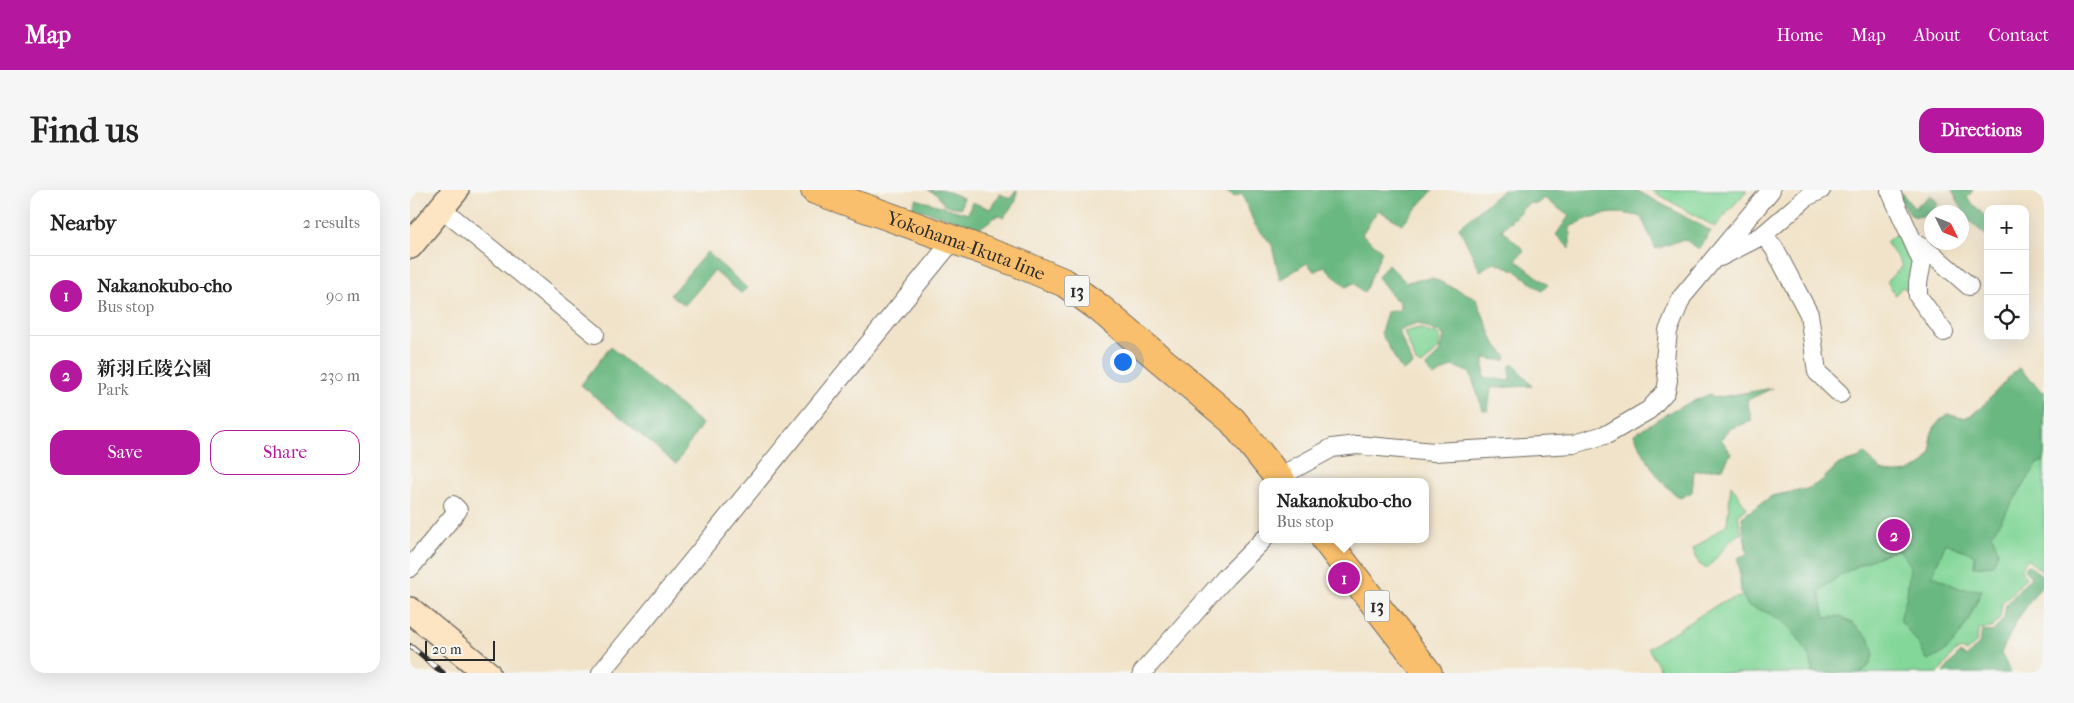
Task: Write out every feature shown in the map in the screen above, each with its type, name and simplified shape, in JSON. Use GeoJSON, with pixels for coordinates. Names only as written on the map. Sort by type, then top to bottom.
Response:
{"type":"FeatureCollection","features":[{"type":"Feature","properties":{"kind":"main road","name":"Yokohama-Ikuta line"},"geometry":{"type":"LineString","coordinates":[[815,190],[1018,263],[1065,283],[1092,302],[1232,420],[1280,478]]}},
{"type":"Feature","properties":{"kind":"main road","name":"13"},"geometry":{"type":"LineString","coordinates":[[1328,543],[1428,673]]}},
{"type":"Feature","properties":{"kind":"street"},"geometry":{"type":"LineString","coordinates":[[1283,478],[1332,448],[1357,445],[1434,452],[1574,444],[1608,434],[1649,410],[1666,391],[1668,380],[1665,360],[1668,331],[1682,297],[1771,190]]}},
{"type":"Feature","properties":{"kind":"street"},"geometry":{"type":"LineString","coordinates":[[1713,261],[1763,235],[1808,196],[1821,190]]}},
{"type":"Feature","properties":{"kind":"street"},"geometry":{"type":"LineString","coordinates":[[1890,190],[1922,262],[1918,283],[1918,296],[1944,332]]}},
{"type":"Feature","properties":{"kind":"street"},"geometry":{"type":"LineString","coordinates":[[410,246],[448,199],[595,334]]}},
{"type":"Feature","properties":{"kind":"street"},"geometry":{"type":"LineString","coordinates":[[1763,235],[1774,248],[1809,314],[1817,372],[1840,394]]}},
{"type":"Feature","properties":{"kind":"street"},"geometry":{"type":"LineString","coordinates":[[601,673],[953,240]]}},
{"type":"Feature","properties":{"kind":"street"},"geometry":{"type":"LineString","coordinates":[[1913,241],[1938,259],[1969,286]]}},
{"type":"Feature","properties":{"kind":"street"},"geometry":{"type":"LineString","coordinates":[[410,568],[458,510],[453,505]]}},
{"type":"Feature","properties":{"kind":"street"},"geometry":{"type":"LineString","coordinates":[[1142,673],[1226,577],[1260,543]]}},
{"type":"Feature","properties":{"kind":"street"},"geometry":{"type":"LineString","coordinates":[[410,610],[487,673]]}},
{"type":"Feature","properties":{"kind":"green space"},"geometry":{"type":"Polygon","coordinates":[[[928,190],[944,190],[963,198],[961,208],[944,205],[937,194],[928,190]]]}},
{"type":"Feature","properties":{"kind":"green space"},"geometry":{"type":"Polygon","coordinates":[[[1016,190],[1016,201],[1003,218],[998,215],[980,228],[912,207],[916,199],[968,214],[972,202],[990,209],[1000,194],[1011,199],[1016,190]]]}},
{"type":"Feature","properties":{"kind":"green space"},"geometry":{"type":"Polygon","coordinates":[[[1224,190],[1433,190],[1402,224],[1378,210],[1362,234],[1382,251],[1364,293],[1354,283],[1346,287],[1324,266],[1315,272],[1307,263],[1280,280],[1272,245],[1255,225],[1242,194],[1234,197],[1224,190]]]}},
{"type":"Feature","properties":{"kind":"green space"},"geometry":{"type":"Polygon","coordinates":[[[1503,190],[1636,190],[1711,231],[1699,249],[1684,239],[1656,249],[1641,217],[1622,213],[1605,214],[1570,227],[1570,249],[1556,235],[1569,216],[1544,198],[1537,204],[1529,203],[1502,230],[1524,250],[1516,260],[1548,285],[1542,291],[1515,270],[1494,262],[1480,271],[1459,227],[1503,190]]]}},
{"type":"Feature","properties":{"kind":"green space"},"geometry":{"type":"Polygon","coordinates":[[[1651,190],[1747,190],[1715,227],[1651,190]]]}},
{"type":"Feature","properties":{"kind":"green space"},"geometry":{"type":"Polygon","coordinates":[[[1952,190],[1973,190],[1967,198],[1984,215],[1984,234],[1969,221],[1969,205],[1960,205],[1952,190]]]}},
{"type":"Feature","properties":{"kind":"green space"},"geometry":{"type":"Polygon","coordinates":[[[1900,191],[1914,208],[1931,195],[1938,203],[1937,205],[1924,205],[1924,216],[1912,216],[1897,195],[1900,191]]]}},
{"type":"Feature","properties":{"kind":"green space"},"geometry":{"type":"Polygon","coordinates":[[[1897,233],[1917,262],[1912,292],[1902,287],[1895,295],[1887,281],[1903,266],[1886,242],[1897,233]]]}},
{"type":"Feature","properties":{"kind":"green space"},"geometry":{"type":"Polygon","coordinates":[[[707,252],[747,288],[741,293],[714,271],[685,305],[670,295],[707,252]]]}},
{"type":"Feature","properties":{"kind":"green space"},"geometry":{"type":"Polygon","coordinates":[[[1388,264],[1406,282],[1432,278],[1476,298],[1494,342],[1507,357],[1505,361],[1484,358],[1484,377],[1510,381],[1510,366],[1513,363],[1532,386],[1491,388],[1488,411],[1483,410],[1470,373],[1453,366],[1433,377],[1426,367],[1441,351],[1444,335],[1417,323],[1398,330],[1413,365],[1402,371],[1381,333],[1387,312],[1400,310],[1400,302],[1394,298],[1378,277],[1388,264]]]}},
{"type":"Feature","properties":{"kind":"green space"},"geometry":{"type":"Polygon","coordinates":[[[1419,328],[1440,336],[1439,349],[1422,365],[1416,362],[1404,332],[1419,328]]]}},
{"type":"Feature","properties":{"kind":"green space"},"geometry":{"type":"Polygon","coordinates":[[[610,347],[702,424],[676,464],[581,385],[610,347]]]}},
{"type":"Feature","properties":{"kind":"green space"},"geometry":{"type":"Polygon","coordinates":[[[2019,368],[2042,392],[2044,391],[2044,573],[2027,559],[2021,570],[2026,578],[2002,603],[2000,618],[1992,628],[1979,629],[1976,643],[1966,652],[1962,649],[1955,651],[1939,673],[1663,673],[1648,648],[1722,602],[1743,596],[1738,558],[1747,554],[1742,517],[1772,496],[1807,489],[1820,482],[1839,464],[1858,459],[1864,453],[1881,470],[1887,472],[1902,473],[1917,468],[1928,459],[1932,450],[1932,433],[1947,414],[1961,418],[1970,416],[2019,368]]]}},
{"type":"Feature","properties":{"kind":"green space"},"geometry":{"type":"Polygon","coordinates":[[[2019,368],[2042,392],[2044,391],[2044,461],[2038,463],[1992,534],[1998,552],[1993,565],[1974,567],[1975,555],[1946,543],[1932,575],[1959,588],[1982,590],[1962,632],[1948,649],[1928,661],[1918,643],[1900,620],[1907,595],[1910,565],[1899,549],[1857,566],[1837,577],[1819,591],[1825,618],[1841,616],[1869,638],[1874,654],[1868,667],[1860,673],[1812,673],[1810,659],[1806,651],[1789,627],[1775,616],[1748,606],[1741,592],[1738,558],[1747,554],[1742,517],[1772,496],[1807,489],[1820,482],[1839,464],[1858,459],[1864,453],[1881,470],[1887,472],[1902,473],[1917,468],[1928,459],[1932,450],[1932,433],[1947,414],[1961,418],[1970,416],[2019,368]]]}},
{"type":"Feature","properties":{"kind":"green space"},"geometry":{"type":"Polygon","coordinates":[[[1773,388],[1747,400],[1752,421],[1729,429],[1721,439],[1731,453],[1723,468],[1694,471],[1692,492],[1680,498],[1659,477],[1634,434],[1673,410],[1710,394],[1714,398],[1773,388]]]}},
{"type":"Feature","properties":{"kind":"green space"},"geometry":{"type":"Polygon","coordinates":[[[1731,485],[1747,508],[1738,516],[1742,533],[1730,541],[1707,569],[1699,564],[1693,549],[1727,524],[1731,485]]]}},
{"type":"Feature","properties":{"kind":"green space"},"geometry":{"type":"Polygon","coordinates":[[[2028,565],[2044,577],[2044,582],[2017,620],[2001,653],[2011,673],[1943,673],[1959,653],[1967,657],[1979,644],[1982,631],[1993,632],[2004,618],[2006,605],[2031,577],[2024,569],[2028,565]]]}},
{"type":"Feature","properties":{"kind":"railway"},"geometry":{"type":"LineString","coordinates":[[410,646],[443,673]]}},
{"type":"Feature","properties":{"kind":"place","name":"新羽丘陵公園"},"geometry":{"type":"Point","coordinates":[1894,535]}},
{"type":"Feature","properties":{"kind":"place","name":"Nakanokubo-cho"},"geometry":{"type":"Point","coordinates":[1344,578]}}]}
